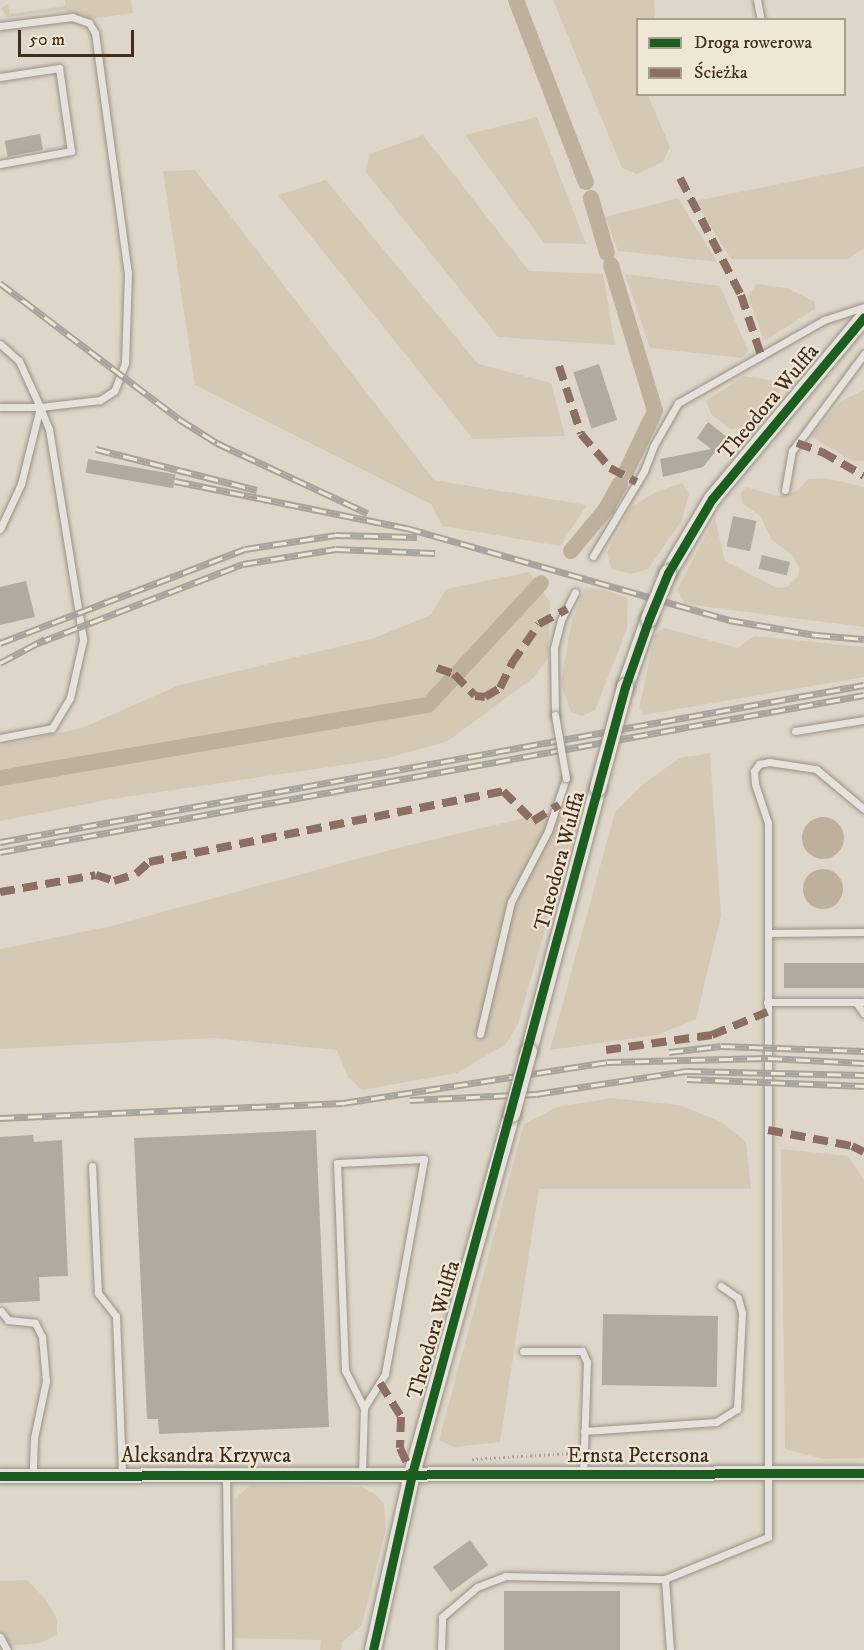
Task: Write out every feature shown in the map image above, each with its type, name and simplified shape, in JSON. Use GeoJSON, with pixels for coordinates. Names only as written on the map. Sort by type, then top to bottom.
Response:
{"type":"FeatureCollection","features":[{"type":"Feature","properties":{"kind":"street","name":"Theodora Wulffa"},"geometry":{"type":"LineString","coordinates":[[373,1650],[412,1474],[512,1114],[625,687],[649,620],[668,573],[712,499],[864,317]]}},
{"type":"Feature","properties":{"kind":"street","name":"Ernsta Petersona"},"geometry":{"type":"LineString","coordinates":[[412,1474],[864,1473]]}},
{"type":"Feature","properties":{"kind":"street","name":"Aleksandra Krzywca"},"geometry":{"type":"LineString","coordinates":[[0,1476],[33,1474],[412,1474]]}},
{"type":"Feature","properties":{"kind":"lane"},"geometry":{"type":"LineString","coordinates":[[757,0],[761,18]]}},
{"type":"Feature","properties":{"kind":"lane"},"geometry":{"type":"LineString","coordinates":[[0,26],[72,17],[89,23],[95,33],[127,259],[126,353],[114,391],[99,400],[40,406],[0,407]]}},
{"type":"Feature","properties":{"kind":"lane"},"geometry":{"type":"LineString","coordinates":[[0,77],[59,68],[71,151],[0,164]]}},
{"type":"Feature","properties":{"kind":"lane"},"geometry":{"type":"LineString","coordinates":[[593,556],[644,471],[653,447],[678,404],[824,320],[864,307]]}},
{"type":"Feature","properties":{"kind":"lane"},"geometry":{"type":"LineString","coordinates":[[0,344],[19,361],[49,429],[83,640],[70,698],[52,728],[0,738]]}},
{"type":"Feature","properties":{"kind":"lane"},"geometry":{"type":"LineString","coordinates":[[785,490],[792,451],[864,354]]}},
{"type":"Feature","properties":{"kind":"lane"},"geometry":{"type":"LineString","coordinates":[[0,529],[21,484],[40,406]]}},
{"type":"Feature","properties":{"kind":"lane"},"geometry":{"type":"LineString","coordinates":[[480,1034],[511,902],[548,831],[566,778],[555,715],[554,648],[561,620],[575,592]]}},
{"type":"Feature","properties":{"kind":"lane"},"geometry":{"type":"LineString","coordinates":[[795,731],[864,720]]}},
{"type":"Feature","properties":{"kind":"lane"},"geometry":{"type":"LineString","coordinates":[[441,1650],[442,1617],[477,1587],[505,1576],[665,1579],[768,1537],[768,823],[755,784],[754,771],[759,764],[769,762],[816,769],[864,809]]}},
{"type":"Feature","properties":{"kind":"lane"},"geometry":{"type":"LineString","coordinates":[[768,933],[864,932]]}},
{"type":"Feature","properties":{"kind":"lane"},"geometry":{"type":"LineString","coordinates":[[767,1002],[860,1002],[864,1014]]}},
{"type":"Feature","properties":{"kind":"lane"},"geometry":{"type":"LineString","coordinates":[[362,1474],[364,1408],[345,1370],[337,1162],[424,1159],[385,1374],[364,1408]]}},
{"type":"Feature","properties":{"kind":"lane"},"geometry":{"type":"LineString","coordinates":[[92,1166],[98,1293],[116,1316],[122,1474]]}},
{"type":"Feature","properties":{"kind":"lane"},"geometry":{"type":"LineString","coordinates":[[584,1431],[716,1422],[737,1409],[742,1313],[738,1298],[721,1286]]}},
{"type":"Feature","properties":{"kind":"lane"},"geometry":{"type":"LineString","coordinates":[[1,1311],[8,1320],[34,1323],[42,1337],[46,1382],[34,1438],[33,1474]]}},
{"type":"Feature","properties":{"kind":"lane"},"geometry":{"type":"LineString","coordinates":[[523,1351],[582,1351],[587,1362],[583,1474]]}},
{"type":"Feature","properties":{"kind":"lane"},"geometry":{"type":"LineString","coordinates":[[226,1474],[228,1650]]}},
{"type":"Feature","properties":{"kind":"lane"},"geometry":{"type":"LineString","coordinates":[[665,1579],[670,1650]]}},
{"type":"Feature","properties":{"kind":"lane"},"geometry":{"type":"LineString","coordinates":[[0,1637],[7,1650]]}},
{"type":"Feature","properties":{"kind":"path"},"geometry":{"type":"LineString","coordinates":[[462,1474],[466,1459],[584,1452]]}},
{"type":"Feature","properties":{"kind":"shaded area"},"geometry":{"type":"Polygon","coordinates":[[[65,0],[131,0],[133,13],[89,19],[64,10],[7,17],[1,8],[8,4],[10,14],[65,6],[65,0]]]}},
{"type":"Feature","properties":{"kind":"shaded area"},"geometry":{"type":"Polygon","coordinates":[[[553,0],[654,0],[655,18],[636,18],[636,96],[648,96],[670,147],[663,162],[637,174],[622,168],[553,0]]]}},
{"type":"Feature","properties":{"kind":"shaded area"},"geometry":{"type":"Polygon","coordinates":[[[537,117],[586,244],[544,243],[465,135],[537,117]]]}},
{"type":"Feature","properties":{"kind":"shaded area"},"geometry":{"type":"Polygon","coordinates":[[[423,135],[529,271],[603,274],[615,345],[498,337],[365,171],[370,154],[423,135]]]}},
{"type":"Feature","properties":{"kind":"shaded area"},"geometry":{"type":"Polygon","coordinates":[[[864,167],[864,248],[849,259],[731,259],[695,201],[864,167]]]}},
{"type":"Feature","properties":{"kind":"shaded area"},"geometry":{"type":"Polygon","coordinates":[[[195,170],[434,480],[587,505],[560,546],[442,526],[431,504],[195,385],[163,171],[195,170]]]}},
{"type":"Feature","properties":{"kind":"shaded area"},"geometry":{"type":"Polygon","coordinates":[[[326,180],[478,364],[551,383],[565,436],[473,439],[278,195],[326,180]]]}},
{"type":"Feature","properties":{"kind":"shaded area"},"geometry":{"type":"Polygon","coordinates":[[[678,198],[717,262],[618,251],[605,217],[678,198]]]}},
{"type":"Feature","properties":{"kind":"shaded area"},"geometry":{"type":"Polygon","coordinates":[[[625,274],[720,286],[748,350],[742,358],[650,348],[625,274]]]}},
{"type":"Feature","properties":{"kind":"shaded area"},"geometry":{"type":"Polygon","coordinates":[[[756,284],[787,288],[815,302],[815,309],[764,341],[748,297],[756,284]]]}},
{"type":"Feature","properties":{"kind":"shaded area"},"geometry":{"type":"Polygon","coordinates":[[[744,376],[770,380],[780,389],[778,400],[742,428],[730,429],[711,414],[706,401],[744,376]]]}},
{"type":"Feature","properties":{"kind":"shaded area"},"geometry":{"type":"Polygon","coordinates":[[[864,390],[864,461],[851,461],[811,436],[841,401],[864,390]]]}},
{"type":"Feature","properties":{"kind":"shaded area"},"geometry":{"type":"Polygon","coordinates":[[[826,478],[864,487],[864,627],[685,604],[677,590],[715,518],[725,561],[777,588],[787,587],[798,576],[799,568],[793,556],[771,539],[760,516],[742,503],[741,493],[746,487],[778,496],[797,491],[808,479],[826,478]]]}},
{"type":"Feature","properties":{"kind":"shaded area"},"geometry":{"type":"Polygon","coordinates":[[[682,483],[689,494],[682,520],[648,569],[631,574],[611,569],[607,552],[631,507],[656,492],[682,483]]]}},
{"type":"Feature","properties":{"kind":"shaded area"},"geometry":{"type":"Polygon","coordinates":[[[529,572],[550,602],[548,658],[533,678],[448,741],[384,759],[112,799],[0,821],[0,746],[82,728],[177,686],[374,638],[431,615],[446,589],[529,572]]]}},
{"type":"Feature","properties":{"kind":"shaded area"},"geometry":{"type":"Polygon","coordinates":[[[585,588],[603,589],[628,598],[627,629],[595,710],[582,716],[571,712],[561,684],[571,624],[585,588]]]}},
{"type":"Feature","properties":{"kind":"shaded area"},"geometry":{"type":"Polygon","coordinates":[[[664,628],[738,648],[754,636],[864,647],[864,677],[643,715],[639,708],[655,635],[664,628]]]}},
{"type":"Feature","properties":{"kind":"shaded area"},"geometry":{"type":"Polygon","coordinates":[[[710,753],[721,916],[696,1019],[657,1035],[550,1050],[615,812],[643,784],[680,758],[710,753]]]}},
{"type":"Feature","properties":{"kind":"shaded area"},"geometry":{"type":"Polygon","coordinates":[[[559,810],[578,814],[518,1024],[506,1044],[457,1073],[362,1090],[348,1077],[337,1050],[213,1038],[0,1049],[0,949],[111,926],[401,847],[559,810]]]}},
{"type":"Feature","properties":{"kind":"shaded area"},"geometry":{"type":"Polygon","coordinates":[[[823,817],[838,823],[844,838],[838,853],[823,859],[808,853],[802,838],[808,823],[823,817]]]}},
{"type":"Feature","properties":{"kind":"shaded area"},"geometry":{"type":"Polygon","coordinates":[[[823,869],[837,875],[843,889],[837,903],[823,909],[809,903],[803,889],[809,875],[823,869]]]}},
{"type":"Feature","properties":{"kind":"shaded area"},"geometry":{"type":"Polygon","coordinates":[[[612,1098],[679,1105],[722,1122],[746,1142],[751,1189],[539,1189],[500,1442],[454,1447],[439,1440],[524,1124],[557,1107],[612,1098]]]}},
{"type":"Feature","properties":{"kind":"shaded area"},"geometry":{"type":"Polygon","coordinates":[[[781,1149],[848,1156],[864,1180],[864,1458],[823,1459],[785,1449],[781,1149]]]}},
{"type":"Feature","properties":{"kind":"shaded area"},"geometry":{"type":"Polygon","coordinates":[[[250,1485],[361,1487],[375,1494],[384,1504],[386,1528],[362,1625],[342,1642],[341,1650],[320,1650],[321,1640],[233,1638],[236,1498],[250,1485]]]}},
{"type":"Feature","properties":{"kind":"shaded area"},"geometry":{"type":"Polygon","coordinates":[[[27,1580],[46,1600],[57,1619],[57,1635],[40,1643],[0,1647],[0,1581],[27,1580]]]}},
{"type":"Feature","properties":{"kind":"building"},"geometry":{"type":"Polygon","coordinates":[[[40,134],[43,150],[8,157],[5,141],[40,134]]]}},
{"type":"Feature","properties":{"kind":"building"},"geometry":{"type":"Polygon","coordinates":[[[599,364],[617,420],[592,428],[573,372],[599,364]]]}},
{"type":"Feature","properties":{"kind":"building"},"geometry":{"type":"Polygon","coordinates":[[[708,422],[727,437],[703,467],[663,477],[660,459],[711,449],[697,438],[708,422]]]}},
{"type":"Feature","properties":{"kind":"building"},"geometry":{"type":"Polygon","coordinates":[[[88,459],[176,474],[173,488],[86,473],[88,459]]]}},
{"type":"Feature","properties":{"kind":"building"},"geometry":{"type":"Polygon","coordinates":[[[733,516],[756,521],[750,551],[727,546],[733,516]]]}},
{"type":"Feature","properties":{"kind":"building"},"geometry":{"type":"Polygon","coordinates":[[[762,555],[790,562],[787,576],[759,569],[762,555]]]}},
{"type":"Feature","properties":{"kind":"building"},"geometry":{"type":"Polygon","coordinates":[[[26,581],[35,617],[0,625],[0,587],[26,581]]]}},
{"type":"Feature","properties":{"kind":"building"},"geometry":{"type":"Polygon","coordinates":[[[784,963],[864,963],[864,988],[784,988],[784,963]]]}},
{"type":"Feature","properties":{"kind":"building"},"geometry":{"type":"Polygon","coordinates":[[[316,1130],[329,1427],[159,1434],[158,1419],[147,1419],[134,1138],[316,1130]]]}},
{"type":"Feature","properties":{"kind":"building"},"geometry":{"type":"Polygon","coordinates":[[[33,1135],[34,1142],[62,1140],[68,1276],[39,1277],[40,1301],[0,1303],[0,1137],[33,1135]]]}},
{"type":"Feature","properties":{"kind":"building"},"geometry":{"type":"Polygon","coordinates":[[[603,1314],[718,1316],[717,1387],[602,1385],[603,1314]]]}},
{"type":"Feature","properties":{"kind":"building"},"geometry":{"type":"Polygon","coordinates":[[[470,1540],[488,1565],[451,1592],[433,1567],[470,1540]]]}},
{"type":"Feature","properties":{"kind":"building"},"geometry":{"type":"Polygon","coordinates":[[[504,1591],[620,1591],[620,1650],[504,1650],[504,1591]]]}},
{"type":"Feature","properties":{"kind":"waterway"},"geometry":{"type":"LineString","coordinates":[[516,0],[586,182]]}},
{"type":"Feature","properties":{"kind":"waterway"},"geometry":{"type":"LineString","coordinates":[[591,198],[607,253]]}},
{"type":"Feature","properties":{"kind":"waterway"},"geometry":{"type":"LineString","coordinates":[[611,265],[655,411],[626,472]]}},
{"type":"Feature","properties":{"kind":"waterway"},"geometry":{"type":"LineString","coordinates":[[571,551],[606,509],[620,484]]}},
{"type":"Feature","properties":{"kind":"waterway"},"geometry":{"type":"LineString","coordinates":[[0,778],[428,705],[541,583]]}},
{"type":"Feature","properties":{"kind":"railway"},"geometry":{"type":"LineString","coordinates":[[0,283],[179,419],[217,443],[367,513]]}},
{"type":"Feature","properties":{"kind":"railway"},"geometry":{"type":"LineString","coordinates":[[96,449],[257,490]]}},
{"type":"Feature","properties":{"kind":"railway"},"geometry":{"type":"LineString","coordinates":[[175,481],[407,528],[729,620],[816,635],[864,639]]}},
{"type":"Feature","properties":{"kind":"railway"},"geometry":{"type":"LineString","coordinates":[[0,643],[245,549],[336,535],[417,537]]}},
{"type":"Feature","properties":{"kind":"railway"},"geometry":{"type":"LineString","coordinates":[[38,643],[243,564],[336,549],[435,553]]}},
{"type":"Feature","properties":{"kind":"railway"},"geometry":{"type":"LineString","coordinates":[[0,663],[45,639]]}},
{"type":"Feature","properties":{"kind":"railway"},"geometry":{"type":"LineString","coordinates":[[0,842],[864,685]]}},
{"type":"Feature","properties":{"kind":"railway"},"geometry":{"type":"LineString","coordinates":[[0,852],[864,695]]}},
{"type":"Feature","properties":{"kind":"railway"},"geometry":{"type":"LineString","coordinates":[[669,1052],[721,1046],[864,1051]]}},
{"type":"Feature","properties":{"kind":"railway"},"geometry":{"type":"LineString","coordinates":[[0,1118],[343,1103],[607,1062],[768,1058],[864,1063]]}},
{"type":"Feature","properties":{"kind":"railway"},"geometry":{"type":"LineString","coordinates":[[410,1100],[536,1094],[687,1071],[864,1075]]}},
{"type":"Feature","properties":{"kind":"railway"},"geometry":{"type":"LineString","coordinates":[[687,1079],[864,1086]]}},
{"type":"Feature","properties":{"kind":"marked path"},"geometry":{"type":"LineString","coordinates":[[680,178],[741,295],[761,355]]}},
{"type":"Feature","properties":{"kind":"marked path"},"geometry":{"type":"LineString","coordinates":[[559,366],[581,434],[610,468],[636,482]]}},
{"type":"Feature","properties":{"kind":"marked path"},"geometry":{"type":"LineString","coordinates":[[797,443],[822,452],[864,476]]}},
{"type":"Feature","properties":{"kind":"marked path"},"geometry":{"type":"LineString","coordinates":[[437,668],[454,674],[475,696],[485,697],[500,688],[512,663],[539,624],[567,609]]}},
{"type":"Feature","properties":{"kind":"marked path"},"geometry":{"type":"LineString","coordinates":[[0,892],[96,875],[114,881],[136,874],[149,862],[503,791],[533,821],[559,805]]}},
{"type":"Feature","properties":{"kind":"marked path"},"geometry":{"type":"LineString","coordinates":[[606,1050],[712,1035],[767,1012]]}},
{"type":"Feature","properties":{"kind":"marked path"},"geometry":{"type":"LineString","coordinates":[[768,1130],[852,1146],[864,1152]]}},
{"type":"Feature","properties":{"kind":"marked path"},"geometry":{"type":"LineString","coordinates":[[380,1383],[401,1417],[400,1448],[412,1474]]}},
{"type":"Feature","properties":{"kind":"cycle path"},"geometry":{"type":"LineString","coordinates":[[373,1650],[412,1474],[625,687],[649,619],[668,573],[712,499],[864,317]]}},
{"type":"Feature","properties":{"kind":"cycle path"},"geometry":{"type":"LineString","coordinates":[[0,1476],[864,1473]]}}]}
